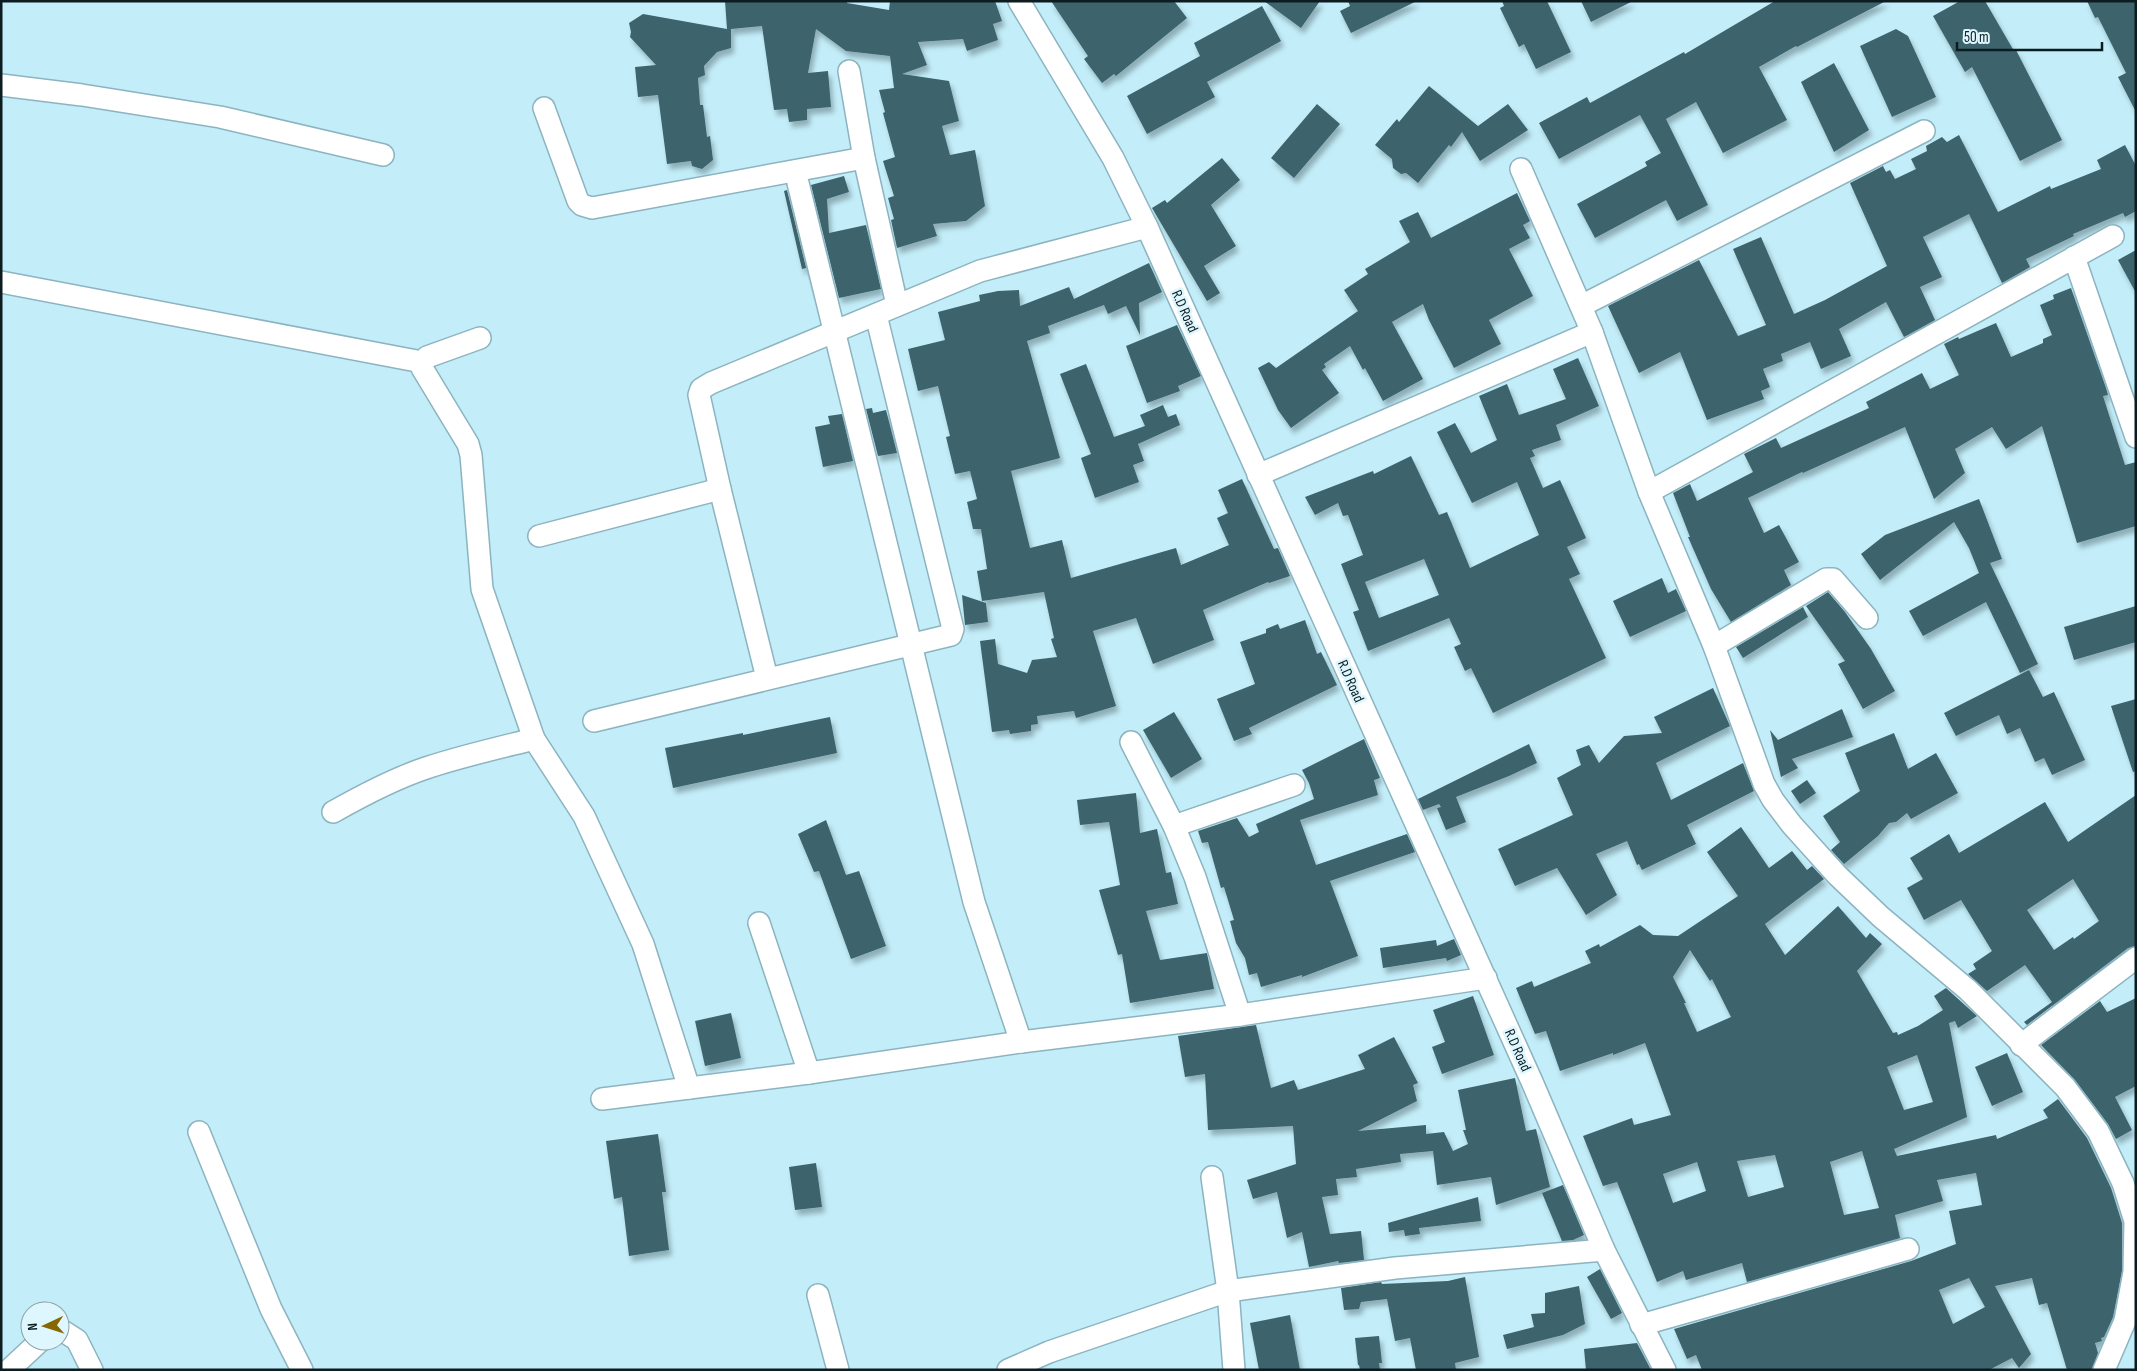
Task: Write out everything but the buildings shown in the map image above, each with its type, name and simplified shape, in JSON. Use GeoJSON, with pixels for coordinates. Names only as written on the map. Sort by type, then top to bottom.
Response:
{"type":"FeatureCollection","features":[{"type":"Feature","properties":{"kind":"street","name":"R.D Road"},"geometry":{"type":"LineString","coordinates":[[1018,1],[1113,158],[1147,227],[1486,978],[1604,1250],[1665,1370]]}},
{"type":"Feature","properties":{"kind":"street"},"geometry":{"type":"LineString","coordinates":[[849,71],[864,158],[897,305]]}},
{"type":"Feature","properties":{"kind":"street"},"geometry":{"type":"LineString","coordinates":[[1,85],[82,94],[220,117],[383,155]]}},
{"type":"Feature","properties":{"kind":"street"},"geometry":{"type":"LineString","coordinates":[[544,108],[578,201],[582,205],[592,208],[864,158]]}},
{"type":"Feature","properties":{"kind":"street"},"geometry":{"type":"LineString","coordinates":[[1581,306],[1924,131]]}},
{"type":"Feature","properties":{"kind":"street"},"geometry":{"type":"LineString","coordinates":[[1521,168],[1592,332],[1649,492],[1714,646],[1764,784],[1773,800],[1792,825],[1843,881],[1880,917],[1968,990],[2065,1087],[2098,1131],[2123,1183],[2135,1221],[2134,1272],[2125,1321],[2104,1370]]}},
{"type":"Feature","properties":{"kind":"street"},"geometry":{"type":"LineString","coordinates":[[798,183],[974,902],[1021,1042]]}},
{"type":"Feature","properties":{"kind":"street"},"geometry":{"type":"LineString","coordinates":[[767,678],[720,489],[699,395],[702,390],[711,383],[980,270],[1147,227]]}},
{"type":"Feature","properties":{"kind":"street"},"geometry":{"type":"LineString","coordinates":[[1649,492],[2114,236]]}},
{"type":"Feature","properties":{"kind":"street"},"geometry":{"type":"LineString","coordinates":[[2074,257],[2136,437]]}},
{"type":"Feature","properties":{"kind":"street"},"geometry":{"type":"LineString","coordinates":[[1,282],[422,362]]}},
{"type":"Feature","properties":{"kind":"street"},"geometry":{"type":"LineString","coordinates":[[594,721],[951,635],[953,629],[876,315]]}},
{"type":"Feature","properties":{"kind":"street"},"geometry":{"type":"LineString","coordinates":[[1258,475],[1592,332]]}},
{"type":"Feature","properties":{"kind":"street"},"geometry":{"type":"LineString","coordinates":[[480,338],[427,357],[422,362],[422,368],[468,444],[471,455],[482,589],[534,739],[584,816],[643,944],[689,1088]]}},
{"type":"Feature","properties":{"kind":"street"},"geometry":{"type":"LineString","coordinates":[[539,536],[720,489]]}},
{"type":"Feature","properties":{"kind":"street"},"geometry":{"type":"LineString","coordinates":[[1714,646],[1826,579],[1833,579],[1867,618]]}},
{"type":"Feature","properties":{"kind":"street"},"geometry":{"type":"LineString","coordinates":[[333,812],[376,788],[425,768],[460,757],[534,739]]}},
{"type":"Feature","properties":{"kind":"street"},"geometry":{"type":"LineString","coordinates":[[1131,742],[1174,826],[1206,907],[1240,1015]]}},
{"type":"Feature","properties":{"kind":"street"},"geometry":{"type":"LineString","coordinates":[[1174,826],[1294,785]]}},
{"type":"Feature","properties":{"kind":"street"},"geometry":{"type":"LineString","coordinates":[[759,923],[809,1073]]}},
{"type":"Feature","properties":{"kind":"street"},"geometry":{"type":"LineString","coordinates":[[2021,1045],[2136,958]]}},
{"type":"Feature","properties":{"kind":"street"},"geometry":{"type":"LineString","coordinates":[[602,1099],[809,1073],[1021,1042],[1240,1015],[1486,978]]}},
{"type":"Feature","properties":{"kind":"street"},"geometry":{"type":"LineString","coordinates":[[199,1132],[271,1309],[302,1370]]}},
{"type":"Feature","properties":{"kind":"street"},"geometry":{"type":"LineString","coordinates":[[1212,1177],[1228,1291],[1234,1370]]}},
{"type":"Feature","properties":{"kind":"street"},"geometry":{"type":"LineString","coordinates":[[1641,1325],[1908,1249]]}},
{"type":"Feature","properties":{"kind":"street"},"geometry":{"type":"LineString","coordinates":[[1008,1370],[1049,1352],[1228,1291],[1396,1268],[1604,1250]]}},
{"type":"Feature","properties":{"kind":"street"},"geometry":{"type":"LineString","coordinates":[[818,1295],[838,1370]]}},
{"type":"Feature","properties":{"kind":"street"},"geometry":{"type":"LineString","coordinates":[[70,1336],[77,1340],[92,1370]]}},
{"type":"Feature","properties":{"kind":"street"},"geometry":{"type":"LineString","coordinates":[[9,1370],[29,1351]]}}]}
